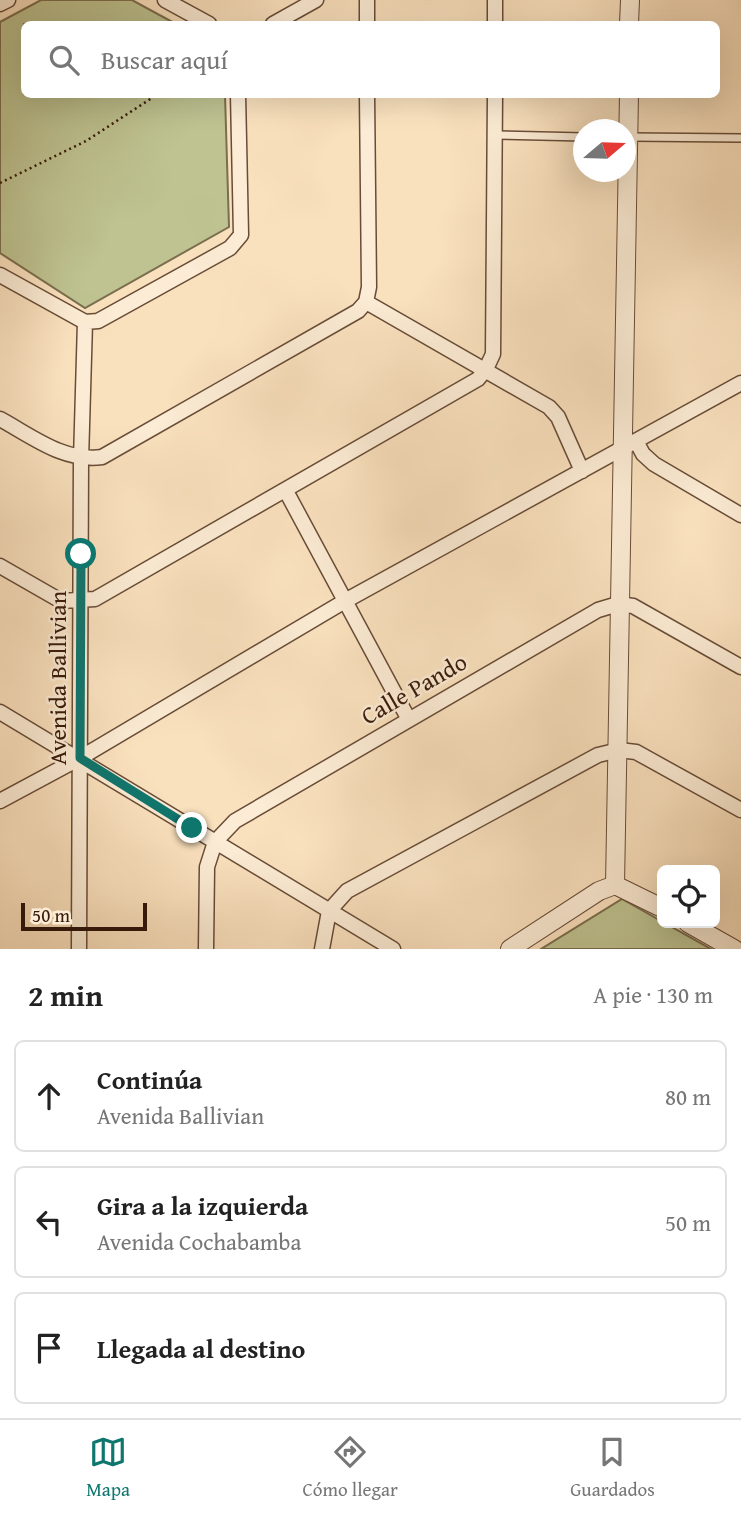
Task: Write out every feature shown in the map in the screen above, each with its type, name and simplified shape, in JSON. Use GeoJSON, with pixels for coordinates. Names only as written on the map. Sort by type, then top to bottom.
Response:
{"type":"FeatureCollection","features":[{"type":"Feature","properties":{"kind":"street"},"geometry":{"type":"LineString","coordinates":[[0,4],[8,0]]}},
{"type":"Feature","properties":{"kind":"street"},"geometry":{"type":"LineString","coordinates":[[165,0],[204,21]]}},
{"type":"Feature","properties":{"kind":"street"},"geometry":{"type":"LineString","coordinates":[[278,21],[316,0]]}},
{"type":"Feature","properties":{"kind":"street"},"geometry":{"type":"LineString","coordinates":[[367,0],[367,21]]}},
{"type":"Feature","properties":{"kind":"street"},"geometry":{"type":"LineString","coordinates":[[495,0],[495,21]]}},
{"type":"Feature","properties":{"kind":"street"},"geometry":{"type":"LineString","coordinates":[[629,0],[629,21]]}},
{"type":"Feature","properties":{"kind":"street"},"geometry":{"type":"LineString","coordinates":[[0,275],[85,322],[98,321],[230,248],[241,235],[238,98]]}},
{"type":"Feature","properties":{"kind":"street"},"geometry":{"type":"LineString","coordinates":[[0,419],[81,460],[102,457],[358,311],[366,302],[369,287],[368,98]]}},
{"type":"Feature","properties":{"kind":"street"},"geometry":{"type":"LineString","coordinates":[[0,566],[61,601],[95,599],[478,379],[493,354],[495,98]]}},
{"type":"Feature","properties":{"kind":"street"},"geometry":{"type":"LineString","coordinates":[[627,119],[628,98]]}},
{"type":"Feature","properties":{"kind":"street"},"geometry":{"type":"LineString","coordinates":[[615,885],[619,750],[618,604],[630,444],[627,182]]}},
{"type":"Feature","properties":{"kind":"street"},"geometry":{"type":"LineString","coordinates":[[366,302],[549,407],[558,417],[582,471]]}},
{"type":"Feature","properties":{"kind":"street","name":"Avenida Ballivian"},"geometry":{"type":"LineString","coordinates":[[79,949],[81,460],[85,322]]}},
{"type":"Feature","properties":{"kind":"street"},"geometry":{"type":"LineString","coordinates":[[0,801],[80,758],[345,601],[741,383]]}},
{"type":"Feature","properties":{"kind":"street"},"geometry":{"type":"LineString","coordinates":[[630,444],[654,464],[741,516]]}},
{"type":"Feature","properties":{"kind":"street"},"geometry":{"type":"LineString","coordinates":[[286,491],[408,718]]}},
{"type":"Feature","properties":{"kind":"street"},"geometry":{"type":"LineString","coordinates":[[618,604],[633,606],[741,667]]}},
{"type":"Feature","properties":{"kind":"street","name":"Calle Pando"},"geometry":{"type":"LineString","coordinates":[[215,842],[235,821],[408,718],[598,610],[618,604]]}},
{"type":"Feature","properties":{"kind":"street"},"geometry":{"type":"LineString","coordinates":[[0,712],[393,949]]}},
{"type":"Feature","properties":{"kind":"street"},"geometry":{"type":"LineString","coordinates":[[322,949],[329,911],[347,891],[598,755],[619,750],[636,752],[741,810]]}},
{"type":"Feature","properties":{"kind":"street"},"geometry":{"type":"LineString","coordinates":[[206,949],[207,867],[215,842]]}},
{"type":"Feature","properties":{"kind":"street"},"geometry":{"type":"LineString","coordinates":[[510,949],[599,891],[615,885],[657,906]]}},
{"type":"Feature","properties":{"kind":"street"},"geometry":{"type":"LineString","coordinates":[[697,928],[734,949]]}},
{"type":"Feature","properties":{"kind":"lane"},"geometry":{"type":"LineString","coordinates":[[495,135],[573,137]]}},
{"type":"Feature","properties":{"kind":"lane"},"geometry":{"type":"LineString","coordinates":[[636,137],[741,138]]}},
{"type":"Feature","properties":{"kind":"path"},"geometry":{"type":"LineString","coordinates":[[0,183],[86,141],[152,98]]}},
{"type":"Feature","properties":{"kind":"green space"},"geometry":{"type":"Polygon","coordinates":[[[41,0],[132,0],[170,21],[21,21],[21,98],[225,98],[229,227],[85,308],[0,253],[0,22],[41,0]]]}},
{"type":"Feature","properties":{"kind":"green space"},"geometry":{"type":"Polygon","coordinates":[[[622,899],[657,919],[657,928],[674,928],[711,949],[541,949],[622,899]]]}},
{"type":"Feature","properties":{"kind":"route"},"geometry":{"type":"LineString","coordinates":[[81,554],[80,758],[192,828]]}}]}
